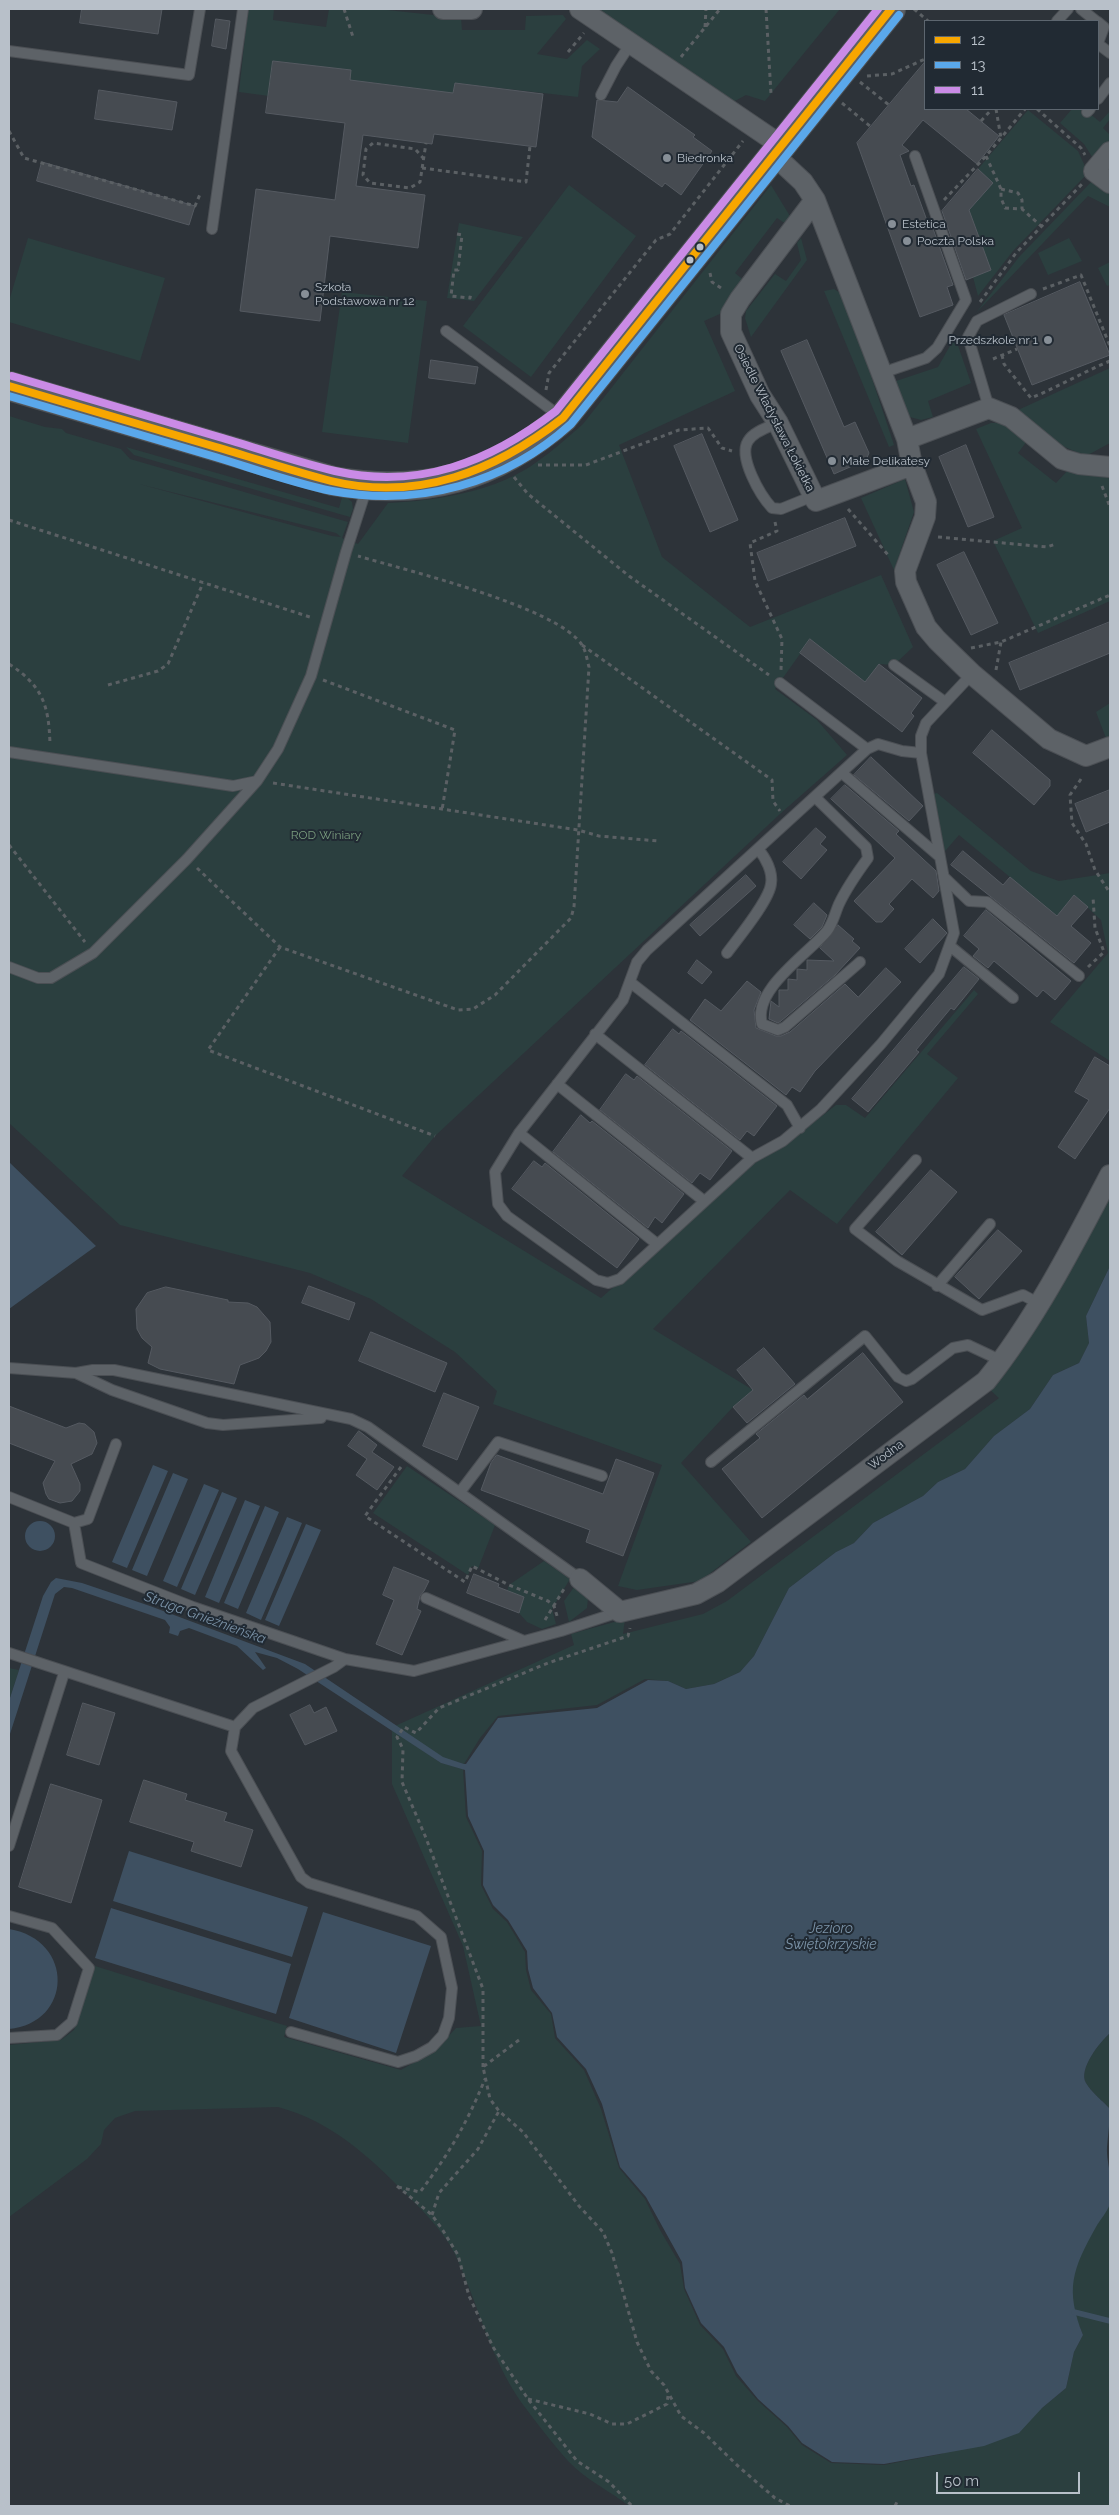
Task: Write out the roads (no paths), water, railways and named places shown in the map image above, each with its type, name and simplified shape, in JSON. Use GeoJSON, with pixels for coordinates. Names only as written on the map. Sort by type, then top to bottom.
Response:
{"type":"FeatureCollection","features":[{"type":"Feature","properties":{"kind":"street"},"geometry":{"type":"LineString","coordinates":[[443,9],[472,9]]}},
{"type":"Feature","properties":{"kind":"street"},"geometry":{"type":"LineString","coordinates":[[580,9],[754,126],[778,150],[803,182],[815,200],[882,373],[907,439],[912,465],[926,502],[925,517],[905,571],[906,582],[926,627],[972,674],[1049,739],[1086,756],[1110,747]]}},
{"type":"Feature","properties":{"kind":"street"},"geometry":{"type":"LineString","coordinates":[[9,386],[333,481],[367,487],[436,484],[474,474],[538,440],[553,410],[778,150],[891,9]]}},
{"type":"Feature","properties":{"kind":"street"},"geometry":{"type":"LineString","coordinates":[[1110,152],[1094,171],[1110,183]]}},
{"type":"Feature","properties":{"kind":"street","name":"Osiedle Władysława Łokietka"},"geometry":{"type":"LineString","coordinates":[[815,200],[731,314],[731,332],[760,395],[778,423],[816,502],[912,465]]}},
{"type":"Feature","properties":{"kind":"street"},"geometry":{"type":"LineString","coordinates":[[907,439],[988,408],[1011,417],[1062,459],[1079,464],[1110,467]]}},
{"type":"Feature","properties":{"kind":"street","name":"Wodna"},"geometry":{"type":"LineString","coordinates":[[627,1610],[696,1594],[718,1582],[986,1380],[1002,1361],[1060,1270],[1110,1175]]}},
{"type":"Feature","properties":{"kind":"street"},"geometry":{"type":"LineString","coordinates":[[577,1576],[627,1610]]}},
{"type":"Feature","properties":{"kind":"lane"},"geometry":{"type":"LineString","coordinates":[[9,51],[189,75],[200,9]]}},
{"type":"Feature","properties":{"kind":"lane"},"geometry":{"type":"LineString","coordinates":[[212,229],[243,9]]}},
{"type":"Feature","properties":{"kind":"lane"},"geometry":{"type":"LineString","coordinates":[[1058,20],[1068,9]]}},
{"type":"Feature","properties":{"kind":"lane"},"geometry":{"type":"LineString","coordinates":[[1081,9],[1095,20]]}},
{"type":"Feature","properties":{"kind":"lane"},"geometry":{"type":"LineString","coordinates":[[1099,23],[1104,27],[1099,40]]}},
{"type":"Feature","properties":{"kind":"lane"},"geometry":{"type":"LineString","coordinates":[[602,95],[616,66],[631,43]]}},
{"type":"Feature","properties":{"kind":"lane"},"geometry":{"type":"LineString","coordinates":[[1099,44],[1110,53]]}},
{"type":"Feature","properties":{"kind":"lane"},"geometry":{"type":"LineString","coordinates":[[1099,98],[1110,83]]}},
{"type":"Feature","properties":{"kind":"lane"},"geometry":{"type":"LineString","coordinates":[[882,373],[926,358],[937,348],[966,300],[936,210],[915,156]]}},
{"type":"Feature","properties":{"kind":"lane"},"geometry":{"type":"LineString","coordinates":[[988,408],[968,337],[977,321],[1031,294]]}},
{"type":"Feature","properties":{"kind":"lane"},"geometry":{"type":"LineString","coordinates":[[446,331],[553,410]]}},
{"type":"Feature","properties":{"kind":"lane"},"geometry":{"type":"LineString","coordinates":[[778,423],[754,435],[747,442],[744,455],[761,496],[772,508],[781,509],[812,496]]}},
{"type":"Feature","properties":{"kind":"lane"},"geometry":{"type":"LineString","coordinates":[[9,967],[38,978],[52,978],[93,953],[187,859],[257,781],[278,750],[311,676],[346,552],[367,487]]}},
{"type":"Feature","properties":{"kind":"lane"},"geometry":{"type":"LineString","coordinates":[[894,665],[946,702]]}},
{"type":"Feature","properties":{"kind":"lane"},"geometry":{"type":"LineString","coordinates":[[921,753],[902,751],[878,744],[867,749],[647,950],[637,962],[623,1000],[519,1134],[495,1172],[498,1204],[507,1216],[596,1280],[608,1283],[620,1279],[752,1158],[800,1128],[821,1109],[880,1044],[939,974],[954,933],[921,753],[921,736],[926,723],[972,674]]}},
{"type":"Feature","properties":{"kind":"lane"},"geometry":{"type":"LineString","coordinates":[[780,683],[867,749]]}},
{"type":"Feature","properties":{"kind":"lane"},"geometry":{"type":"LineString","coordinates":[[9,752],[233,786],[257,781]]}},
{"type":"Feature","properties":{"kind":"lane"},"geometry":{"type":"LineString","coordinates":[[842,772],[940,857]]}},
{"type":"Feature","properties":{"kind":"lane"},"geometry":{"type":"LineString","coordinates":[[815,797],[866,847],[868,858],[850,882],[827,931],[786,971],[762,1002],[760,1017],[762,1024],[778,1030],[785,1027],[860,962]]}},
{"type":"Feature","properties":{"kind":"lane"},"geometry":{"type":"LineString","coordinates":[[727,953],[764,900],[771,885],[770,869],[758,849]]}},
{"type":"Feature","properties":{"kind":"lane"},"geometry":{"type":"LineString","coordinates":[[944,877],[969,901],[987,902],[1079,976]]}},
{"type":"Feature","properties":{"kind":"lane"},"geometry":{"type":"LineString","coordinates":[[950,946],[1013,998]]}},
{"type":"Feature","properties":{"kind":"lane"},"geometry":{"type":"LineString","coordinates":[[630,982],[787,1105],[800,1128]]}},
{"type":"Feature","properties":{"kind":"lane"},"geometry":{"type":"LineString","coordinates":[[595,1034],[752,1158]]}},
{"type":"Feature","properties":{"kind":"lane"},"geometry":{"type":"LineString","coordinates":[[557,1084],[704,1201]]}},
{"type":"Feature","properties":{"kind":"lane"},"geometry":{"type":"LineString","coordinates":[[519,1134],[657,1244]]}},
{"type":"Feature","properties":{"kind":"lane"},"geometry":{"type":"LineString","coordinates":[[916,1160],[855,1229],[897,1262],[982,1310],[1023,1295],[1038,1303]]}},
{"type":"Feature","properties":{"kind":"lane"},"geometry":{"type":"LineString","coordinates":[[937,1286],[990,1224]]}},
{"type":"Feature","properties":{"kind":"lane"},"geometry":{"type":"LineString","coordinates":[[711,1462],[865,1336],[898,1377],[906,1381],[912,1379],[953,1348],[968,1345],[1002,1361]]}},
{"type":"Feature","properties":{"kind":"lane"},"geometry":{"type":"LineString","coordinates":[[9,1368],[76,1374],[93,1370],[114,1370],[332,1417],[351,1419],[368,1427],[577,1576]]}},
{"type":"Feature","properties":{"kind":"lane"},"geometry":{"type":"LineString","coordinates":[[76,1374],[112,1390],[207,1423],[223,1425],[332,1417]]}},
{"type":"Feature","properties":{"kind":"lane"},"geometry":{"type":"LineString","coordinates":[[460,1492],[498,1442],[602,1476]]}},
{"type":"Feature","properties":{"kind":"lane"},"geometry":{"type":"LineString","coordinates":[[9,1497],[74,1523],[88,1519],[116,1444]]}},
{"type":"Feature","properties":{"kind":"lane"},"geometry":{"type":"LineString","coordinates":[[74,1523],[81,1563],[194,1607],[345,1659],[414,1671],[524,1641],[535,1636],[561,1631],[627,1610]]}},
{"type":"Feature","properties":{"kind":"lane"},"geometry":{"type":"LineString","coordinates":[[426,1598],[524,1641]]}},
{"type":"Feature","properties":{"kind":"lane"},"geometry":{"type":"LineString","coordinates":[[10,1654],[235,1727]]}},
{"type":"Feature","properties":{"kind":"lane"},"geometry":{"type":"LineString","coordinates":[[291,2032],[398,2062],[416,2056],[432,2047],[443,2035],[449,2018],[452,1988],[441,1937],[417,1916],[309,1883],[301,1877],[231,1751],[235,1727],[253,1708],[334,1667],[345,1659]]}},
{"type":"Feature","properties":{"kind":"lane"},"geometry":{"type":"LineString","coordinates":[[9,1846],[64,1673]]}},
{"type":"Feature","properties":{"kind":"lane"},"geometry":{"type":"LineString","coordinates":[[9,1916],[52,1928],[89,1968],[72,2022],[57,2035],[9,2038]]}},
{"type":"Feature","properties":{"kind":"water"},"geometry":{"type":"Polygon","coordinates":[[[9,1162],[96,1246],[9,1309],[9,1162]]]}},
{"type":"Feature","properties":{"kind":"water","name":"Jezioro Świętokrzyskie"},"geometry":{"type":"Polygon","coordinates":[[[1110,1266],[1110,2033],[1091,2056],[1087,2063],[1084,2077],[1091,2090],[1110,2109],[1107,2154],[1112,2197],[1081,2256],[1074,2280],[1074,2305],[1083,2335],[1074,2352],[1066,2388],[1042,2408],[1019,2433],[984,2446],[884,2464],[832,2462],[802,2443],[788,2426],[758,2399],[737,2373],[724,2347],[701,2323],[685,2288],[682,2262],[646,2197],[620,2167],[602,2104],[586,2069],[557,2037],[552,2013],[533,1988],[528,1969],[527,1951],[508,1920],[493,1905],[483,1885],[484,1851],[468,1816],[465,1770],[441,1763],[298,1669],[277,1658],[255,1652],[266,1668],[263,1670],[237,1646],[189,1628],[180,1631],[178,1636],[169,1633],[170,1627],[165,1620],[72,1588],[64,1587],[55,1594],[9,1737],[9,1701],[43,1596],[51,1582],[56,1578],[82,1583],[150,1606],[305,1664],[443,1757],[464,1764],[466,1764],[498,1718],[597,1708],[648,1680],[668,1681],[686,1689],[714,1684],[740,1672],[754,1656],[789,1588],[836,1552],[854,1543],[873,1523],[923,1496],[938,1482],[965,1469],[994,1436],[1030,1409],[1053,1375],[1079,1363],[1089,1343],[1086,1316],[1110,1266]]]}},
{"type":"Feature","properties":{"kind":"water"},"geometry":{"type":"Polygon","coordinates":[[[153,1465],[168,1471],[127,1568],[112,1562],[153,1465]]]}},
{"type":"Feature","properties":{"kind":"water"},"geometry":{"type":"Polygon","coordinates":[[[173,1473],[188,1479],[147,1576],[132,1570],[173,1473]]]}},
{"type":"Feature","properties":{"kind":"water"},"geometry":{"type":"Polygon","coordinates":[[[204,1484],[219,1490],[177,1587],[163,1581],[204,1484]]]}},
{"type":"Feature","properties":{"kind":"water"},"geometry":{"type":"Polygon","coordinates":[[[222,1492],[237,1498],[195,1595],[181,1589],[222,1492]]]}},
{"type":"Feature","properties":{"kind":"water"},"geometry":{"type":"Polygon","coordinates":[[[245,1500],[260,1506],[219,1603],[205,1597],[245,1500]]]}},
{"type":"Feature","properties":{"kind":"water"},"geometry":{"type":"Polygon","coordinates":[[[265,1506],[279,1512],[238,1609],[224,1603],[265,1506]]]}},
{"type":"Feature","properties":{"kind":"water"},"geometry":{"type":"Polygon","coordinates":[[[287,1517],[302,1523],[261,1620],[246,1613],[287,1517]]]}},
{"type":"Feature","properties":{"kind":"water"},"geometry":{"type":"Polygon","coordinates":[[[40,1521],[51,1525],[55,1536],[51,1547],[40,1551],[29,1547],[25,1536],[29,1525],[40,1521]]]}},
{"type":"Feature","properties":{"kind":"water"},"geometry":{"type":"Polygon","coordinates":[[[306,1524],[321,1530],[279,1626],[265,1620],[306,1524]]]}},
{"type":"Feature","properties":{"kind":"water"},"geometry":{"type":"Polygon","coordinates":[[[129,1851],[308,1907],[292,1957],[113,1901],[129,1851]]]}},
{"type":"Feature","properties":{"kind":"water"},"geometry":{"type":"Polygon","coordinates":[[[111,1908],[291,1964],[276,2014],[95,1958],[111,1908]]]}},
{"type":"Feature","properties":{"kind":"water"},"geometry":{"type":"Polygon","coordinates":[[[323,1912],[431,1946],[396,2053],[289,2018],[323,1912]]]}},
{"type":"Feature","properties":{"kind":"water"},"geometry":{"type":"Polygon","coordinates":[[[9,1929],[31,1936],[46,1948],[55,1964],[58,1981],[55,1998],[45,2012],[30,2023],[9,2029],[9,1929]]]}},
{"type":"Feature","properties":{"kind":"waterway"},"geometry":{"type":"LineString","coordinates":[[1074,2312],[1110,2321]]}},
{"type":"Feature","properties":{"kind":"place","name":"Biedronka"},"geometry":{"type":"Point","coordinates":[667,158]}},
{"type":"Feature","properties":{"kind":"place","name":"Estetica"},"geometry":{"type":"Point","coordinates":[892,224]}},
{"type":"Feature","properties":{"kind":"place","name":"Poczta Polska"},"geometry":{"type":"Point","coordinates":[907,241]}},
{"type":"Feature","properties":{"kind":"place","name":"Szkoła Podstawowa nr 12"},"geometry":{"type":"Point","coordinates":[305,294]}},
{"type":"Feature","properties":{"kind":"place","name":"Przedszkole nr 1"},"geometry":{"type":"Point","coordinates":[1048,340]}},
{"type":"Feature","properties":{"kind":"place","name":"Małe Delikatesy"},"geometry":{"type":"Point","coordinates":[832,461]}},
{"type":"Feature","properties":{"kind":"park label","name":"ROD Winiary"},"geometry":{"type":"Point","coordinates":[326,835]}},
{"type":"Feature","properties":{"kind":"water label","name":"Struga Gnieźnieńska"},"geometry":{"type":"Point","coordinates":[205,1618]}}]}
